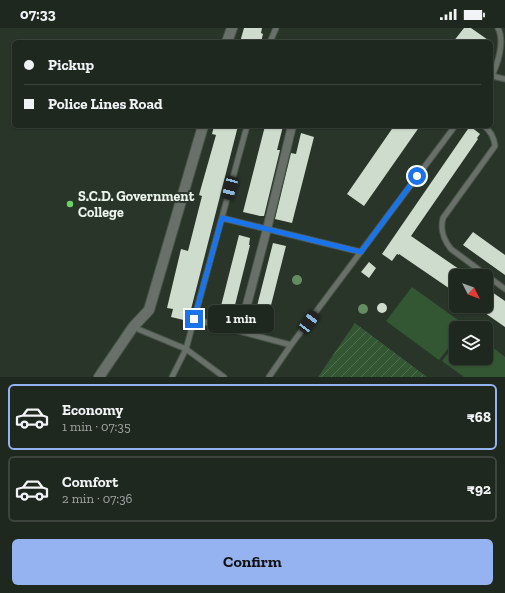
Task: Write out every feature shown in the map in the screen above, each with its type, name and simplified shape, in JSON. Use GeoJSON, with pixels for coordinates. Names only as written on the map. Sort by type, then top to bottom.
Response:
{"type":"FeatureCollection","features":[{"type":"Feature","properties":{"kind":"street"},"geometry":{"type":"LineString","coordinates":[[229,40],[232,28]]}},
{"type":"Feature","properties":{"kind":"street"},"geometry":{"type":"LineString","coordinates":[[99,377],[133,327],[149,310],[202,128]]}},
{"type":"Feature","properties":{"kind":"street"},"geometry":{"type":"LineString","coordinates":[[244,316],[268,230],[292,128]]}},
{"type":"Feature","properties":{"kind":"lane"},"geometry":{"type":"LineString","coordinates":[[271,40],[276,28]]}},
{"type":"Feature","properties":{"kind":"lane"},"geometry":{"type":"LineString","coordinates":[[493,72],[503,44],[498,28]]}},
{"type":"Feature","properties":{"kind":"lane"},"geometry":{"type":"LineString","coordinates":[[493,77],[505,79]]}},
{"type":"Feature","properties":{"kind":"lane"},"geometry":{"type":"LineString","coordinates":[[172,377],[186,349],[246,128]]}},
{"type":"Feature","properties":{"kind":"lane"},"geometry":{"type":"LineString","coordinates":[[270,377],[291,345],[453,128]]}},
{"type":"Feature","properties":{"kind":"lane"},"geometry":{"type":"LineString","coordinates":[[486,128],[490,131],[495,146],[443,218],[441,227],[445,241],[451,249],[505,289]]}},
{"type":"Feature","properties":{"kind":"lane"},"geometry":{"type":"LineString","coordinates":[[222,218],[361,252]]}},
{"type":"Feature","properties":{"kind":"lane"},"geometry":{"type":"LineString","coordinates":[[194,319],[291,345]]}},
{"type":"Feature","properties":{"kind":"lane"},"geometry":{"type":"LineString","coordinates":[[133,327],[186,349],[224,377]]}},
{"type":"Feature","properties":{"kind":"green space"},"geometry":{"type":"Polygon","coordinates":[[[412,287],[459,321],[449,321],[449,347],[439,360],[386,321],[412,287]]]}},
{"type":"Feature","properties":{"kind":"green space"},"geometry":{"type":"Polygon","coordinates":[[[355,323],[427,377],[318,377],[355,323]]]}},
{"type":"Feature","properties":{"kind":"green space"},"geometry":{"type":"Polygon","coordinates":[[[493,348],[505,357],[505,377],[464,377],[442,361],[449,352],[449,365],[493,365],[493,348]]]}},
{"type":"Feature","properties":{"kind":"building"},"geometry":{"type":"Polygon","coordinates":[[[244,28],[262,28],[261,33],[263,34],[262,40],[241,40],[244,28]]]}},
{"type":"Feature","properties":{"kind":"building"},"geometry":{"type":"Polygon","coordinates":[[[464,28],[471,28],[488,40],[455,40],[464,28]]]}},
{"type":"Feature","properties":{"kind":"building"},"geometry":{"type":"Polygon","coordinates":[[[214,128],[237,128],[188,321],[171,317],[173,309],[167,308],[181,249],[188,251],[202,196],[199,195],[216,135],[212,134],[214,128]]]}},
{"type":"Feature","properties":{"kind":"building"},"geometry":{"type":"Polygon","coordinates":[[[264,128],[282,128],[277,150],[280,150],[264,216],[243,212],[264,128]]]}},
{"type":"Feature","properties":{"kind":"building"},"geometry":{"type":"Polygon","coordinates":[[[393,128],[419,128],[364,206],[347,194],[393,128]]]}},
{"type":"Feature","properties":{"kind":"building"},"geometry":{"type":"Polygon","coordinates":[[[469,128],[472,128],[480,134],[477,138],[478,139],[411,236],[459,269],[449,269],[449,288],[399,254],[397,254],[392,261],[382,254],[469,128]]]}},
{"type":"Feature","properties":{"kind":"building"},"geometry":{"type":"Polygon","coordinates":[[[301,133],[314,137],[292,223],[275,219],[291,153],[296,154],[301,133]]]}},
{"type":"Feature","properties":{"kind":"building"},"geometry":{"type":"Polygon","coordinates":[[[473,232],[505,255],[505,275],[463,245],[473,232]]]}},
{"type":"Feature","properties":{"kind":"building"},"geometry":{"type":"Polygon","coordinates":[[[239,235],[250,238],[250,245],[234,309],[221,306],[239,235]]]}},
{"type":"Feature","properties":{"kind":"building"},"geometry":{"type":"Polygon","coordinates":[[[273,243],[286,246],[268,317],[255,314],[273,243]]]}},
{"type":"Feature","properties":{"kind":"building"},"geometry":{"type":"Polygon","coordinates":[[[369,262],[376,268],[369,278],[361,272],[369,262]]]}},
{"type":"Feature","properties":{"kind":"building"},"geometry":{"type":"Polygon","coordinates":[[[493,293],[505,301],[505,327],[485,313],[493,313],[493,293]]]}},
{"type":"Feature","properties":{"kind":"building"},"geometry":{"type":"Polygon","coordinates":[[[380,303],[384,303],[386,304],[386,312],[380,313],[377,310],[377,306],[380,303]]]}},
{"type":"Feature","properties":{"kind":"place","name":"S.C.D. Government College"},"geometry":{"type":"Point","coordinates":[70,204]}},
{"type":"Feature","properties":{"kind":"route"},"geometry":{"type":"LineString","coordinates":[[194,319],[222,218],[361,252],[417,176]]}}]}
